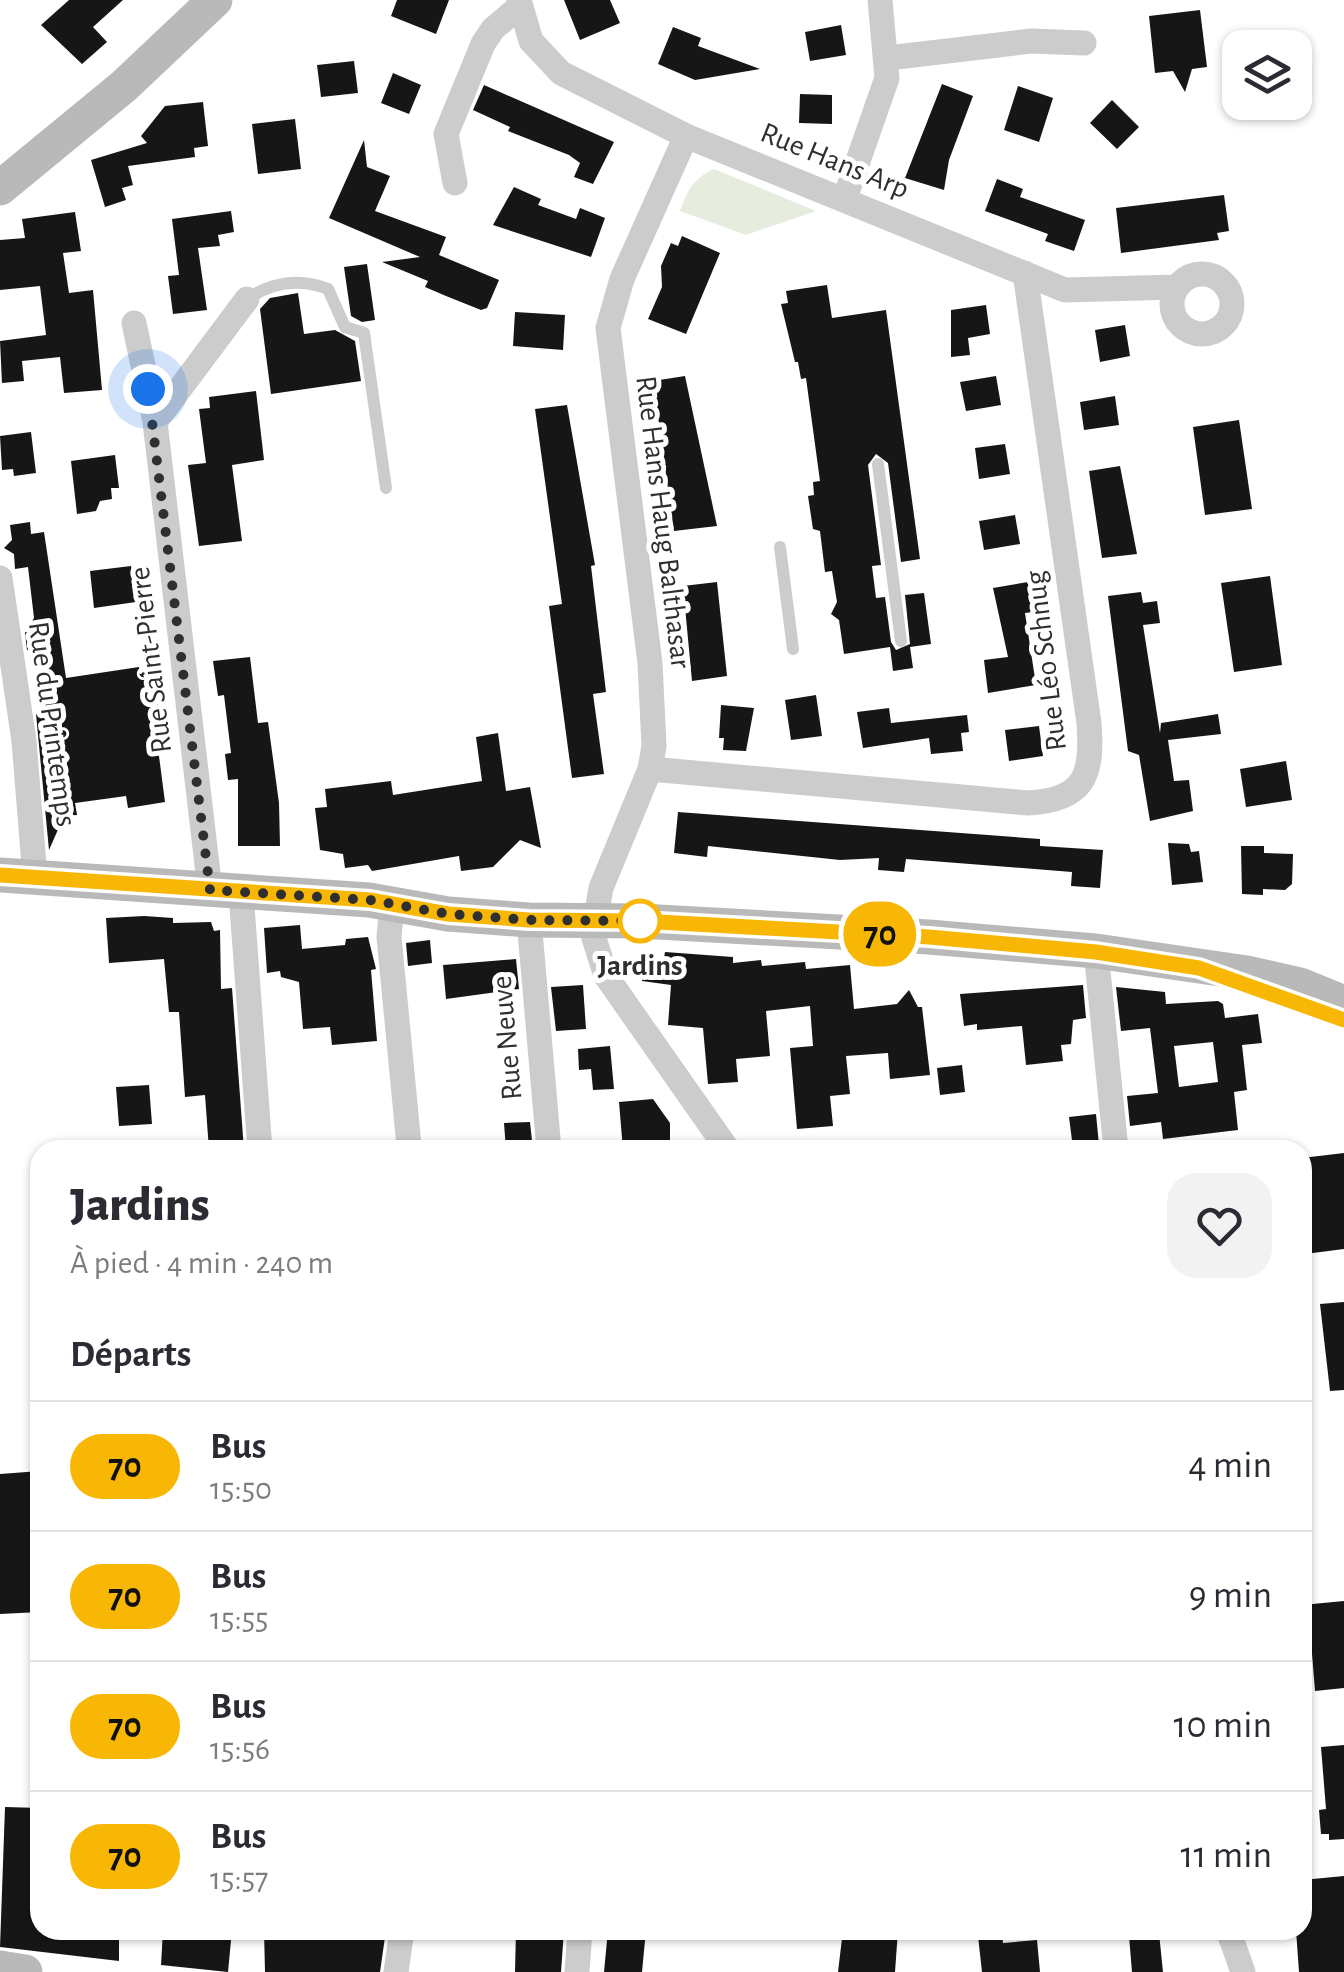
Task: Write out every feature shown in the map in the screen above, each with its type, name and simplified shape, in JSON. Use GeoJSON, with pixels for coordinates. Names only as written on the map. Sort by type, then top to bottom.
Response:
{"type":"FeatureCollection","features":[{"type":"Feature","properties":{"kind":"main road"},"geometry":{"type":"LineString","coordinates":[[0,188],[124,86],[215,0]]}},
{"type":"Feature","properties":{"kind":"main road"},"geometry":{"type":"LineString","coordinates":[[0,875],[392,902],[448,914],[529,920],[929,937],[1096,952],[1290,982],[1344,1003]]}},
{"type":"Feature","properties":{"kind":"main road"},"geometry":{"type":"LineString","coordinates":[[1199,968],[1344,1020]]}},
{"type":"Feature","properties":{"kind":"main road"},"geometry":{"type":"LineString","coordinates":[[0,1968],[26,1972]]}},
{"type":"Feature","properties":{"kind":"street"},"geometry":{"type":"LineString","coordinates":[[845,198],[872,130],[888,58],[880,0]]}},
{"type":"Feature","properties":{"kind":"street"},"geometry":{"type":"LineString","coordinates":[[455,183],[446,134],[483,44],[492,29],[519,4]]}},
{"type":"Feature","properties":{"kind":"street","name":"Rue Hans Arp"},"geometry":{"type":"LineString","coordinates":[[519,4],[531,41],[561,72],[686,136],[1065,290],[1177,287]]}},
{"type":"Feature","properties":{"kind":"street"},"geometry":{"type":"LineString","coordinates":[[888,58],[1031,41],[1084,43]]}},
{"type":"Feature","properties":{"kind":"street","name":"Rue Hans Haug Balthasar"},"geometry":{"type":"LineString","coordinates":[[594,921],[601,888],[650,769],[654,746],[651,681],[608,328],[622,280],[686,136]]}},
{"type":"Feature","properties":{"kind":"street","name":"Rue Léo Schnug"},"geometry":{"type":"LineString","coordinates":[[650,769],[1028,802],[1052,802],[1079,786],[1091,756],[1089,723],[1025,273]]}},
{"type":"Feature","properties":{"kind":"street"},"geometry":{"type":"LineString","coordinates":[[154,422],[247,299]]}},
{"type":"Feature","properties":{"kind":"street","name":"Rue Saint-Pierre"},"geometry":{"type":"LineString","coordinates":[[134,323],[154,422],[259,1140]]}},
{"type":"Feature","properties":{"kind":"street","name":"Rue du Printemps"},"geometry":{"type":"LineString","coordinates":[[0,578],[24,741],[36,878]]}},
{"type":"Feature","properties":{"kind":"street"},"geometry":{"type":"LineString","coordinates":[[392,902],[389,937],[408,1140]]}},
{"type":"Feature","properties":{"kind":"street","name":"Rue Neuve"},"geometry":{"type":"LineString","coordinates":[[529,920],[547,1140]]}},
{"type":"Feature","properties":{"kind":"street"},"geometry":{"type":"LineString","coordinates":[[594,921],[597,956],[606,976],[721,1140]]}},
{"type":"Feature","properties":{"kind":"street"},"geometry":{"type":"LineString","coordinates":[[1096,952],[1115,1140]]}},
{"type":"Feature","properties":{"kind":"street"},"geometry":{"type":"LineString","coordinates":[[577,1972],[579,1940]]}},
{"type":"Feature","properties":{"kind":"street"},"geometry":{"type":"LineString","coordinates":[[1232,1940],[1243,1972]]}},
{"type":"Feature","properties":{"kind":"street"},"geometry":{"type":"LineString","coordinates":[[396,1972],[406,1941]]}},
{"type":"Feature","properties":{"kind":"lane"},"geometry":{"type":"LineString","coordinates":[[247,299],[261,289],[307,281],[328,289],[345,327],[364,333],[386,488]]}},
{"type":"Feature","properties":{"kind":"lane"},"geometry":{"type":"LineString","coordinates":[[878,464],[901,641]]}},
{"type":"Feature","properties":{"kind":"lane"},"geometry":{"type":"LineString","coordinates":[[780,547],[793,649]]}},
{"type":"Feature","properties":{"kind":"shaded area"},"geometry":{"type":"Polygon","coordinates":[[[714,169],[816,211],[746,235],[680,211],[692,186],[714,169]]]}},
{"type":"Feature","properties":{"kind":"building"},"geometry":{"type":"Polygon","coordinates":[[[69,0],[123,0],[93,27],[107,42],[82,64],[41,25],[69,0]]]}},
{"type":"Feature","properties":{"kind":"building"},"geometry":{"type":"Polygon","coordinates":[[[397,0],[449,0],[436,34],[391,16],[397,0]]]}},
{"type":"Feature","properties":{"kind":"building"},"geometry":{"type":"Polygon","coordinates":[[[564,0],[610,0],[620,23],[580,40],[564,0]]]}},
{"type":"Feature","properties":{"kind":"building"},"geometry":{"type":"Polygon","coordinates":[[[1200,10],[1207,67],[1192,69],[1185,92],[1173,71],[1155,73],[1149,16],[1200,10]]]}},
{"type":"Feature","properties":{"kind":"building"},"geometry":{"type":"Polygon","coordinates":[[[841,25],[846,55],[810,61],[805,32],[841,25]]]}},
{"type":"Feature","properties":{"kind":"building"},"geometry":{"type":"Polygon","coordinates":[[[673,27],[701,38],[698,46],[760,69],[695,80],[658,64],[673,27]]]}},
{"type":"Feature","properties":{"kind":"building"},"geometry":{"type":"Polygon","coordinates":[[[354,61],[358,93],[321,97],[317,65],[354,61]]]}},
{"type":"Feature","properties":{"kind":"building"},"geometry":{"type":"Polygon","coordinates":[[[393,73],[421,85],[409,114],[381,103],[393,73]]]}},
{"type":"Feature","properties":{"kind":"building"},"geometry":{"type":"Polygon","coordinates":[[[942,84],[973,96],[949,160],[944,190],[905,178],[942,84]]]}},
{"type":"Feature","properties":{"kind":"building"},"geometry":{"type":"Polygon","coordinates":[[[484,85],[614,142],[593,184],[574,177],[580,163],[569,155],[508,131],[510,127],[473,110],[484,85]]]}},
{"type":"Feature","properties":{"kind":"building"},"geometry":{"type":"Polygon","coordinates":[[[1018,86],[1053,98],[1039,142],[1004,130],[1018,86]]]}},
{"type":"Feature","properties":{"kind":"building"},"geometry":{"type":"Polygon","coordinates":[[[800,94],[832,95],[832,124],[799,123],[800,94]]]}},
{"type":"Feature","properties":{"kind":"building"},"geometry":{"type":"Polygon","coordinates":[[[1112,100],[1139,127],[1117,149],[1090,123],[1112,100]]]}},
{"type":"Feature","properties":{"kind":"building"},"geometry":{"type":"Polygon","coordinates":[[[203,102],[208,146],[194,148],[195,157],[128,166],[133,185],[122,188],[126,200],[105,207],[91,160],[147,143],[141,136],[165,106],[203,102]]]}},
{"type":"Feature","properties":{"kind":"building"},"geometry":{"type":"Polygon","coordinates":[[[295,119],[301,169],[258,174],[252,124],[295,119]]]}},
{"type":"Feature","properties":{"kind":"building"},"geometry":{"type":"Polygon","coordinates":[[[364,140],[367,167],[390,176],[375,211],[446,237],[439,255],[499,280],[487,308],[481,310],[425,287],[428,281],[382,262],[420,257],[329,218],[364,140]]]}},
{"type":"Feature","properties":{"kind":"building"},"geometry":{"type":"Polygon","coordinates":[[[997,179],[1023,189],[1020,197],[1085,220],[1074,251],[1045,241],[1048,234],[985,211],[997,179]]]}},
{"type":"Feature","properties":{"kind":"building"},"geometry":{"type":"Polygon","coordinates":[[[514,187],[541,199],[538,205],[576,219],[580,208],[605,218],[591,257],[493,225],[514,187]]]}},
{"type":"Feature","properties":{"kind":"building"},"geometry":{"type":"Polygon","coordinates":[[[1224,195],[1229,231],[1217,233],[1219,240],[1121,253],[1116,208],[1224,195]]]}},
{"type":"Feature","properties":{"kind":"building"},"geometry":{"type":"Polygon","coordinates":[[[231,211],[234,232],[218,235],[220,246],[198,248],[207,310],[173,314],[168,276],[179,275],[172,219],[231,211]]]}},
{"type":"Feature","properties":{"kind":"building"},"geometry":{"type":"Polygon","coordinates":[[[75,212],[81,251],[63,253],[69,293],[93,290],[102,390],[64,393],[60,357],[22,361],[24,381],[2,383],[0,341],[46,335],[40,286],[0,290],[0,240],[25,238],[22,219],[75,212]]]}},
{"type":"Feature","properties":{"kind":"building"},"geometry":{"type":"Polygon","coordinates":[[[682,236],[720,253],[686,334],[648,319],[662,287],[661,266],[671,243],[678,246],[682,236]]]}},
{"type":"Feature","properties":{"kind":"building"},"geometry":{"type":"Polygon","coordinates":[[[367,264],[375,320],[362,322],[351,316],[344,267],[367,264]]]}},
{"type":"Feature","properties":{"kind":"building"},"geometry":{"type":"Polygon","coordinates":[[[827,285],[832,318],[886,310],[920,559],[901,562],[888,463],[876,454],[868,465],[881,565],[872,566],[876,598],[885,597],[891,642],[896,650],[910,644],[905,595],[924,593],[931,644],[910,647],[913,668],[893,671],[890,647],[844,654],[839,620],[831,614],[837,602],[832,571],[825,572],[820,531],[813,529],[808,496],[814,495],[813,482],[820,481],[806,378],[801,379],[795,362],[781,304],[788,303],[786,291],[827,285]]]}},
{"type":"Feature","properties":{"kind":"building"},"geometry":{"type":"Polygon","coordinates":[[[298,293],[304,334],[335,330],[355,341],[361,381],[271,394],[260,309],[270,298],[298,293]]]}},
{"type":"Feature","properties":{"kind":"building"},"geometry":{"type":"Polygon","coordinates":[[[986,305],[990,334],[968,338],[970,355],[951,357],[951,310],[986,305]]]}},
{"type":"Feature","properties":{"kind":"building"},"geometry":{"type":"Polygon","coordinates":[[[515,312],[565,315],[563,350],[513,346],[515,312]]]}},
{"type":"Feature","properties":{"kind":"building"},"geometry":{"type":"Polygon","coordinates":[[[1125,325],[1130,356],[1100,362],[1095,330],[1125,325]]]}},
{"type":"Feature","properties":{"kind":"building"},"geometry":{"type":"Polygon","coordinates":[[[685,376],[717,526],[674,531],[653,381],[685,376]]]}},
{"type":"Feature","properties":{"kind":"building"},"geometry":{"type":"Polygon","coordinates":[[[996,376],[1001,405],[966,411],[960,382],[996,376]]]}},
{"type":"Feature","properties":{"kind":"building"},"geometry":{"type":"Polygon","coordinates":[[[256,391],[264,460],[232,465],[242,541],[199,546],[188,465],[206,463],[199,409],[210,408],[209,397],[256,391]]]}},
{"type":"Feature","properties":{"kind":"building"},"geometry":{"type":"Polygon","coordinates":[[[1115,396],[1119,425],[1084,430],[1080,402],[1115,396]]]}},
{"type":"Feature","properties":{"kind":"building"},"geometry":{"type":"Polygon","coordinates":[[[567,405],[595,565],[591,566],[606,692],[593,694],[604,774],[572,778],[549,606],[562,604],[535,409],[567,405]]]}},
{"type":"Feature","properties":{"kind":"building"},"geometry":{"type":"Polygon","coordinates":[[[1239,420],[1252,509],[1205,515],[1193,427],[1239,420]]]}},
{"type":"Feature","properties":{"kind":"building"},"geometry":{"type":"Polygon","coordinates":[[[31,432],[36,473],[14,476],[13,469],[2,470],[0,436],[31,432]]]}},
{"type":"Feature","properties":{"kind":"building"},"geometry":{"type":"Polygon","coordinates":[[[1005,444],[1010,474],[979,479],[975,448],[1005,444]]]}},
{"type":"Feature","properties":{"kind":"building"},"geometry":{"type":"Polygon","coordinates":[[[115,455],[119,488],[111,488],[112,499],[100,501],[96,511],[77,514],[71,461],[115,455]]]}},
{"type":"Feature","properties":{"kind":"building"},"geometry":{"type":"Polygon","coordinates":[[[1120,466],[1137,554],[1102,558],[1089,471],[1120,466]]]}},
{"type":"Feature","properties":{"kind":"building"},"geometry":{"type":"Polygon","coordinates":[[[1015,515],[1020,544],[984,550],[979,521],[1015,515]]]}},
{"type":"Feature","properties":{"kind":"building"},"geometry":{"type":"Polygon","coordinates":[[[30,522],[31,534],[44,532],[66,678],[139,667],[140,674],[159,671],[165,717],[154,718],[165,802],[128,808],[126,796],[75,803],[77,815],[64,816],[49,850],[36,714],[44,713],[38,655],[27,650],[25,633],[34,618],[28,567],[15,569],[14,554],[4,548],[12,540],[10,525],[30,522]]]}},
{"type":"Feature","properties":{"kind":"building"},"geometry":{"type":"Polygon","coordinates":[[[131,566],[136,602],[94,608],[90,571],[131,566]]]}},
{"type":"Feature","properties":{"kind":"building"},"geometry":{"type":"Polygon","coordinates":[[[1270,576],[1282,665],[1234,672],[1221,583],[1270,576]]]}},
{"type":"Feature","properties":{"kind":"building"},"geometry":{"type":"Polygon","coordinates":[[[717,582],[727,676],[692,681],[683,586],[717,582]]]}},
{"type":"Feature","properties":{"kind":"building"},"geometry":{"type":"Polygon","coordinates":[[[1028,582],[1033,612],[1025,613],[1036,685],[988,693],[984,660],[1008,657],[993,588],[1028,582]]]}},
{"type":"Feature","properties":{"kind":"building"},"geometry":{"type":"Polygon","coordinates":[[[1141,592],[1143,603],[1157,601],[1160,623],[1143,625],[1160,733],[1161,723],[1218,714],[1221,734],[1168,740],[1174,781],[1189,780],[1193,811],[1150,821],[1139,755],[1128,751],[1108,596],[1141,592]]]}},
{"type":"Feature","properties":{"kind":"building"},"geometry":{"type":"Polygon","coordinates":[[[250,657],[258,723],[268,722],[279,803],[280,846],[238,846],[238,779],[228,780],[225,754],[231,753],[224,695],[218,696],[213,661],[250,657]]]}},
{"type":"Feature","properties":{"kind":"building"},"geometry":{"type":"Polygon","coordinates":[[[816,695],[822,736],[791,740],[785,700],[816,695]]]}},
{"type":"Feature","properties":{"kind":"building"},"geometry":{"type":"Polygon","coordinates":[[[721,705],[754,708],[746,751],[723,750],[724,738],[719,738],[721,705]]]}},
{"type":"Feature","properties":{"kind":"building"},"geometry":{"type":"Polygon","coordinates":[[[889,708],[891,723],[967,715],[969,732],[961,733],[963,751],[931,754],[929,738],[863,748],[857,712],[889,708]]]}},
{"type":"Feature","properties":{"kind":"building"},"geometry":{"type":"Polygon","coordinates":[[[1039,726],[1043,756],[1009,761],[1005,730],[1039,726]]]}},
{"type":"Feature","properties":{"kind":"building"},"geometry":{"type":"Polygon","coordinates":[[[498,733],[506,791],[530,787],[541,848],[520,840],[493,867],[461,871],[459,856],[372,871],[368,865],[345,868],[343,854],[320,850],[315,808],[327,807],[325,789],[391,781],[393,795],[482,781],[476,737],[498,733]]]}},
{"type":"Feature","properties":{"kind":"building"},"geometry":{"type":"Polygon","coordinates":[[[1286,761],[1292,800],[1246,807],[1240,769],[1286,761]]]}},
{"type":"Feature","properties":{"kind":"building"},"geometry":{"type":"Polygon","coordinates":[[[678,812],[1040,839],[1040,846],[1103,850],[1100,888],[1071,886],[1072,872],[906,859],[904,872],[878,870],[879,858],[840,860],[708,846],[707,857],[674,853],[678,812]]]}},
{"type":"Feature","properties":{"kind":"building"},"geometry":{"type":"Polygon","coordinates":[[[1168,843],[1189,844],[1191,852],[1199,851],[1203,882],[1172,885],[1168,843]]]}},
{"type":"Feature","properties":{"kind":"building"},"geometry":{"type":"Polygon","coordinates":[[[1241,846],[1264,846],[1264,853],[1293,854],[1292,884],[1285,890],[1263,889],[1263,895],[1242,894],[1241,846]]]}},
{"type":"Feature","properties":{"kind":"building"},"geometry":{"type":"Polygon","coordinates":[[[144,916],[173,918],[173,923],[211,922],[214,931],[220,930],[221,989],[232,988],[243,1140],[208,1140],[205,1095],[185,1097],[179,1012],[169,1012],[164,959],[109,963],[106,918],[144,916]]]}},
{"type":"Feature","properties":{"kind":"building"},"geometry":{"type":"Polygon","coordinates":[[[300,925],[302,949],[345,945],[346,939],[368,937],[376,969],[371,970],[377,1041],[332,1045],[330,1027],[303,1029],[299,982],[281,977],[280,971],[267,973],[264,928],[300,925]]]}},
{"type":"Feature","properties":{"kind":"building"},"geometry":{"type":"Polygon","coordinates":[[[430,940],[432,963],[408,966],[406,943],[430,940]]]}},
{"type":"Feature","properties":{"kind":"building"},"geometry":{"type":"Polygon","coordinates":[[[665,952],[733,957],[733,963],[761,960],[762,966],[805,962],[806,969],[850,965],[854,1009],[897,1004],[909,990],[918,1007],[922,1007],[930,1075],[890,1079],[888,1053],[846,1056],[850,1094],[830,1096],[833,1126],[797,1129],[790,1048],[813,1046],[810,1006],[766,1011],[770,1056],[736,1059],[738,1082],[708,1084],[703,1028],[668,1025],[671,985],[642,981],[643,956],[664,958],[665,952]]]}},
{"type":"Feature","properties":{"kind":"building"},"geometry":{"type":"Polygon","coordinates":[[[516,959],[519,989],[446,999],[443,965],[516,959]]]}},
{"type":"Feature","properties":{"kind":"building"},"geometry":{"type":"Polygon","coordinates":[[[583,985],[586,1029],[556,1031],[551,987],[583,985]]]}},
{"type":"Feature","properties":{"kind":"building"},"geometry":{"type":"Polygon","coordinates":[[[1083,985],[1086,1018],[1073,1020],[1071,1044],[1061,1045],[1063,1061],[1026,1065],[1022,1026],[977,1030],[977,1024],[964,1026],[960,994],[1083,985]]]}},
{"type":"Feature","properties":{"kind":"building"},"geometry":{"type":"Polygon","coordinates":[[[1116,987],[1165,992],[1166,1004],[1218,1001],[1223,1004],[1225,1018],[1258,1014],[1262,1043],[1242,1045],[1247,1090],[1234,1092],[1238,1130],[1163,1139],[1161,1122],[1130,1126],[1127,1096],[1158,1093],[1150,1028],[1121,1031],[1116,987]],[[1213,1042],[1174,1046],[1179,1087],[1218,1082],[1213,1042]]]}},
{"type":"Feature","properties":{"kind":"building"},"geometry":{"type":"Polygon","coordinates":[[[610,1046],[614,1089],[593,1090],[591,1069],[579,1070],[578,1049],[610,1046]]]}},
{"type":"Feature","properties":{"kind":"building"},"geometry":{"type":"Polygon","coordinates":[[[962,1065],[965,1092],[940,1095],[937,1068],[962,1065]]]}},
{"type":"Feature","properties":{"kind":"building"},"geometry":{"type":"Polygon","coordinates":[[[149,1085],[152,1124],[119,1126],[116,1087],[149,1085]]]}},
{"type":"Feature","properties":{"kind":"building"},"geometry":{"type":"Polygon","coordinates":[[[653,1099],[670,1123],[670,1140],[622,1140],[619,1102],[653,1099]]]}},
{"type":"Feature","properties":{"kind":"building"},"geometry":{"type":"Polygon","coordinates":[[[1096,1114],[1099,1140],[1072,1140],[1069,1117],[1096,1114]]]}},
{"type":"Feature","properties":{"kind":"building"},"geometry":{"type":"Polygon","coordinates":[[[530,1122],[532,1140],[505,1140],[504,1123],[530,1122]]]}},
{"type":"Feature","properties":{"kind":"building"},"geometry":{"type":"Polygon","coordinates":[[[1344,1153],[1344,1249],[1312,1253],[1312,1157],[1344,1153]]]}},
{"type":"Feature","properties":{"kind":"building"},"geometry":{"type":"Polygon","coordinates":[[[1344,1302],[1344,1390],[1330,1391],[1320,1304],[1344,1302]]]}},
{"type":"Feature","properties":{"kind":"building"},"geometry":{"type":"Polygon","coordinates":[[[30,1472],[30,1612],[0,1614],[0,1474],[30,1472]]]}},
{"type":"Feature","properties":{"kind":"building"},"geometry":{"type":"Polygon","coordinates":[[[1344,1601],[1344,1688],[1315,1691],[1312,1604],[1344,1601]]]}},
{"type":"Feature","properties":{"kind":"building"},"geometry":{"type":"Polygon","coordinates":[[[1344,1745],[1344,1839],[1329,1840],[1329,1834],[1321,1834],[1319,1810],[1326,1809],[1321,1747],[1344,1745]]]}},
{"type":"Feature","properties":{"kind":"building"},"geometry":{"type":"Polygon","coordinates":[[[5,1807],[30,1808],[30,1940],[119,1940],[119,1961],[0,1947],[5,1807]]]}},
{"type":"Feature","properties":{"kind":"building"},"geometry":{"type":"Polygon","coordinates":[[[1344,1876],[1344,1972],[1299,1972],[1297,1940],[1312,1940],[1312,1879],[1344,1876]]]}},
{"type":"Feature","properties":{"kind":"building"},"geometry":{"type":"Polygon","coordinates":[[[162,1940],[231,1940],[228,1972],[161,1965],[162,1940]]]}},
{"type":"Feature","properties":{"kind":"building"},"geometry":{"type":"Polygon","coordinates":[[[264,1940],[385,1940],[380,1972],[265,1972],[264,1940]]]}},
{"type":"Feature","properties":{"kind":"building"},"geometry":{"type":"Polygon","coordinates":[[[516,1940],[563,1940],[561,1972],[515,1972],[516,1940]]]}},
{"type":"Feature","properties":{"kind":"building"},"geometry":{"type":"Polygon","coordinates":[[[607,1940],[645,1940],[642,1972],[604,1972],[607,1940]]]}},
{"type":"Feature","properties":{"kind":"building"},"geometry":{"type":"Polygon","coordinates":[[[842,1940],[897,1940],[895,1972],[838,1972],[842,1940]]]}},
{"type":"Feature","properties":{"kind":"building"},"geometry":{"type":"Polygon","coordinates":[[[978,1940],[1037,1940],[1040,1972],[982,1972],[978,1940]]]}},
{"type":"Feature","properties":{"kind":"building"},"geometry":{"type":"Polygon","coordinates":[[[1129,1940],[1160,1940],[1163,1972],[1132,1972],[1129,1940]]]}},
{"type":"Feature","properties":{"kind":"bus line","name":"70"},"geometry":{"type":"LineString","coordinates":[[0,875],[370,900],[448,914],[529,920],[640,921],[929,937],[1096,952],[1199,968],[1344,1020]]}},
{"type":"Feature","properties":{"kind":"place","name":"Jardins"},"geometry":{"type":"Point","coordinates":[640,921]}},
{"type":"Feature","properties":{"kind":"route"},"geometry":{"type":"LineString","coordinates":[[148,389],[210,890],[392,902],[448,914],[529,920],[640,921]]}}]}
